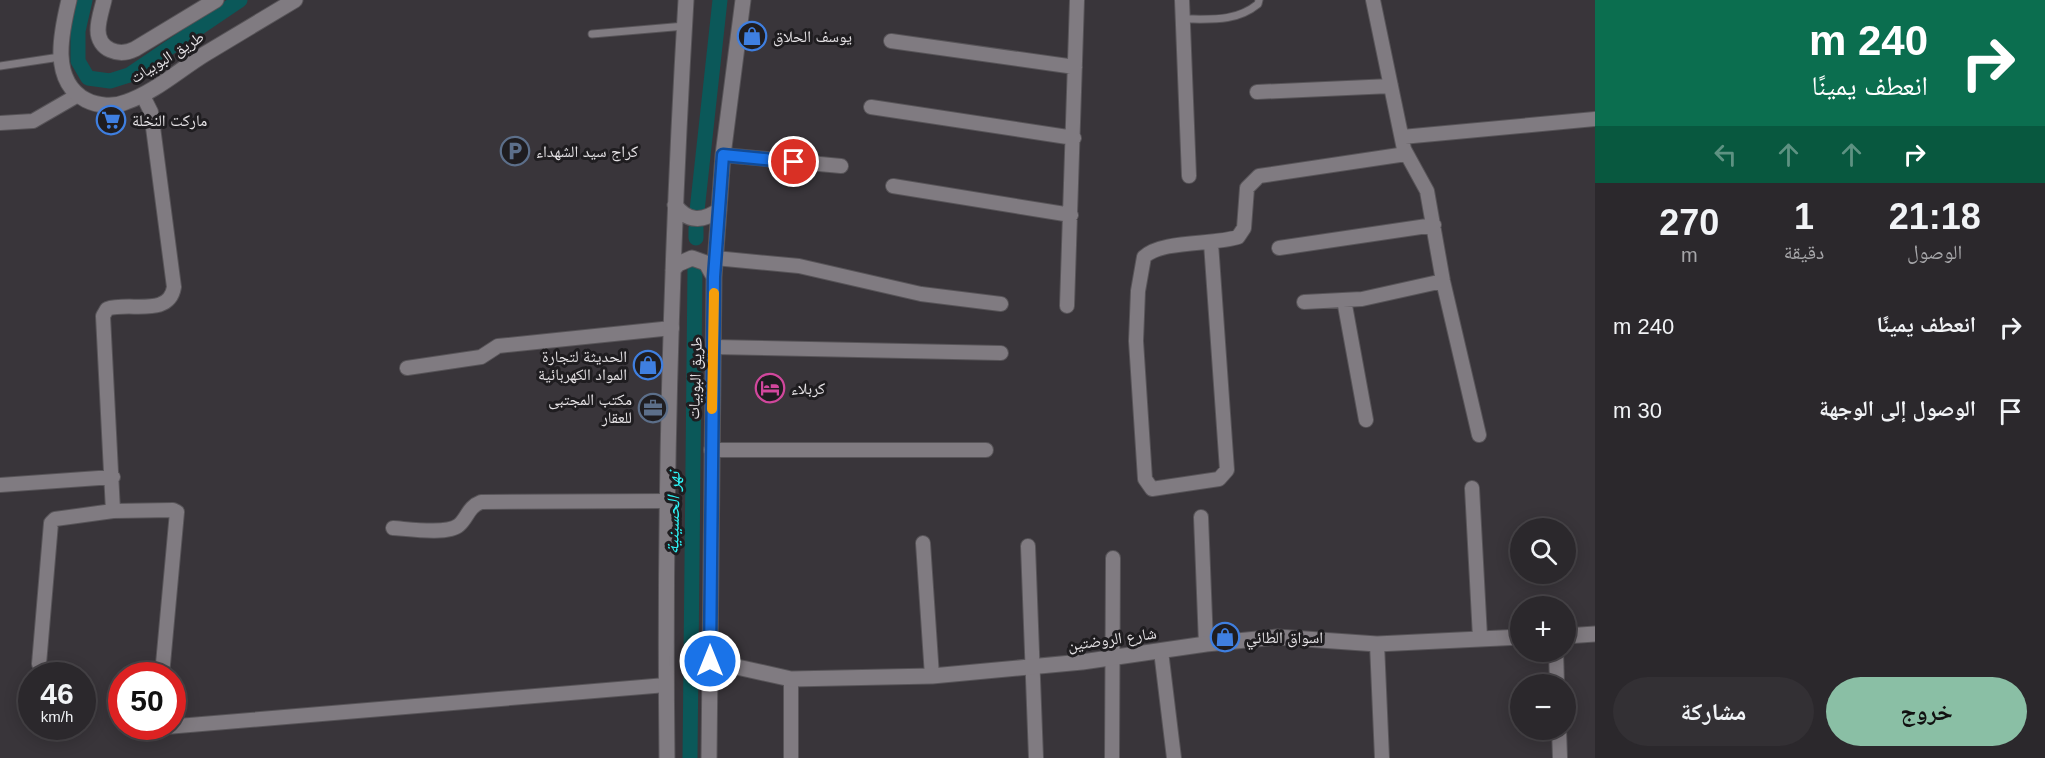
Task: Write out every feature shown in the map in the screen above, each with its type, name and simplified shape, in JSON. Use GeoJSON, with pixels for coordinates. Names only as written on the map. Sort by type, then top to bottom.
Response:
{"type":"FeatureCollection","features":[{"type":"Feature","properties":{"kind":"main road"},"geometry":{"type":"LineString","coordinates":[[69,0],[60,57],[65,79],[78,95]]}},
{"type":"Feature","properties":{"kind":"main road","name":"طريق البوبيات"},"geometry":{"type":"LineString","coordinates":[[104,0],[98,30],[99,37],[107,48],[121,53],[135,49],[216,0]]}},
{"type":"Feature","properties":{"kind":"main road","name":"طريق البوبيات"},"geometry":{"type":"LineString","coordinates":[[78,95],[105,105],[124,103],[143,96],[202,56],[295,0]]}},
{"type":"Feature","properties":{"kind":"main road","name":"طريق البوبيات"},"geometry":{"type":"LineString","coordinates":[[666,758],[667,501],[673,270],[686,0]]}},
{"type":"Feature","properties":{"kind":"main road","name":"طريق البوبيات"},"geometry":{"type":"LineString","coordinates":[[709,758],[714,277],[723,155],[743,0]]}},
{"type":"Feature","properties":{"kind":"main road"},"geometry":{"type":"LineString","coordinates":[[675,205],[687,217],[695,219],[704,219],[719,210]]}},
{"type":"Feature","properties":{"kind":"main road"},"geometry":{"type":"LineString","coordinates":[[673,270],[678,264],[692,258],[706,263],[714,277]]}},
{"type":"Feature","properties":{"kind":"main road"},"geometry":{"type":"LineString","coordinates":[[1576,635],[1595,634]]}},
{"type":"Feature","properties":{"kind":"main road","name":"شارع الروضتين"},"geometry":{"type":"LineString","coordinates":[[710,661],[791,679],[932,676],[1032,668],[1111,659],[1206,644],[1277,637],[1377,644],[1510,637]]}},
{"type":"Feature","properties":{"kind":"street"},"geometry":{"type":"LineString","coordinates":[[1067,306],[1077,0]]}},
{"type":"Feature","properties":{"kind":"street"},"geometry":{"type":"LineString","coordinates":[[1182,0],[1189,176]]}},
{"type":"Feature","properties":{"kind":"street"},"geometry":{"type":"LineString","coordinates":[[1373,0],[1406,154],[1424,184],[1434,225],[1443,281],[1479,435]]}},
{"type":"Feature","properties":{"kind":"street"},"geometry":{"type":"LineString","coordinates":[[891,41],[1075,67]]}},
{"type":"Feature","properties":{"kind":"street"},"geometry":{"type":"LineString","coordinates":[[1257,92],[1391,86]]}},
{"type":"Feature","properties":{"kind":"street"},"geometry":{"type":"LineString","coordinates":[[0,123],[33,121],[78,95]]}},
{"type":"Feature","properties":{"kind":"street"},"geometry":{"type":"LineString","coordinates":[[113,511],[103,316],[107,309],[119,305],[155,307],[166,303],[172,297],[174,287],[151,112],[143,96]]}},
{"type":"Feature","properties":{"kind":"street"},"geometry":{"type":"LineString","coordinates":[[871,107],[1074,138]]}},
{"type":"Feature","properties":{"kind":"street"},"geometry":{"type":"LineString","coordinates":[[1402,137],[1595,119]]}},
{"type":"Feature","properties":{"kind":"street"},"geometry":{"type":"LineString","coordinates":[[1211,243],[1227,470],[1219,479],[1152,489],[1145,479],[1136,366],[1136,316],[1144,256],[1157,248],[1211,243],[1234,238],[1243,232],[1247,188],[1259,176],[1406,154]]}},
{"type":"Feature","properties":{"kind":"street"},"geometry":{"type":"LineString","coordinates":[[723,155],[841,166]]}},
{"type":"Feature","properties":{"kind":"street"},"geometry":{"type":"LineString","coordinates":[[893,186],[1071,215]]}},
{"type":"Feature","properties":{"kind":"street"},"geometry":{"type":"LineString","coordinates":[[1279,248],[1434,225]]}},
{"type":"Feature","properties":{"kind":"street"},"geometry":{"type":"LineString","coordinates":[[715,258],[799,266],[921,294],[1001,304]]}},
{"type":"Feature","properties":{"kind":"street"},"geometry":{"type":"LineString","coordinates":[[1304,302],[1362,299],[1443,281]]}},
{"type":"Feature","properties":{"kind":"street"},"geometry":{"type":"LineString","coordinates":[[1344,300],[1366,420]]}},
{"type":"Feature","properties":{"kind":"street"},"geometry":{"type":"LineString","coordinates":[[407,368],[481,357],[498,346],[672,328]]}},
{"type":"Feature","properties":{"kind":"street"},"geometry":{"type":"LineString","coordinates":[[714,347],[1001,353]]}},
{"type":"Feature","properties":{"kind":"street"},"geometry":{"type":"LineString","coordinates":[[711,450],[986,450]]}},
{"type":"Feature","properties":{"kind":"street"},"geometry":{"type":"LineString","coordinates":[[0,485],[113,477]]}},
{"type":"Feature","properties":{"kind":"street"},"geometry":{"type":"LineString","coordinates":[[1472,488],[1480,637]]}},
{"type":"Feature","properties":{"kind":"street"},"geometry":{"type":"LineString","coordinates":[[393,528],[445,531],[456,528],[470,508],[481,502],[667,501]]}},
{"type":"Feature","properties":{"kind":"street"},"geometry":{"type":"LineString","coordinates":[[39,662],[51,523],[55,519],[113,511],[173,510],[177,512],[163,662]]}},
{"type":"Feature","properties":{"kind":"street"},"geometry":{"type":"LineString","coordinates":[[1201,517],[1206,644]]}},
{"type":"Feature","properties":{"kind":"street"},"geometry":{"type":"LineString","coordinates":[[923,543],[932,676]]}},
{"type":"Feature","properties":{"kind":"street"},"geometry":{"type":"LineString","coordinates":[[1028,546],[1036,758]]}},
{"type":"Feature","properties":{"kind":"street"},"geometry":{"type":"LineString","coordinates":[[1112,758],[1113,558]]}},
{"type":"Feature","properties":{"kind":"street"},"geometry":{"type":"LineString","coordinates":[[1377,644],[1382,758]]}},
{"type":"Feature","properties":{"kind":"street"},"geometry":{"type":"LineString","coordinates":[[1161,651],[1174,758]]}},
{"type":"Feature","properties":{"kind":"street"},"geometry":{"type":"LineString","coordinates":[[791,679],[792,758]]}},
{"type":"Feature","properties":{"kind":"street"},"geometry":{"type":"LineString","coordinates":[[186,725],[666,685]]}},
{"type":"Feature","properties":{"kind":"street"},"geometry":{"type":"LineString","coordinates":[[1559,740],[1560,758]]}},
{"type":"Feature","properties":{"kind":"lane"},"geometry":{"type":"LineString","coordinates":[[1183,19],[1234,18],[1248,12],[1259,0]]}},
{"type":"Feature","properties":{"kind":"lane"},"geometry":{"type":"LineString","coordinates":[[592,34],[685,26]]}},
{"type":"Feature","properties":{"kind":"lane"},"geometry":{"type":"LineString","coordinates":[[0,66],[60,57]]}},
{"type":"Feature","properties":{"kind":"waterway","name":"نهر الحسينية"},"geometry":{"type":"LineString","coordinates":[[85,0],[78,31],[78,61],[88,78],[110,81],[129,75],[240,0]]}},
{"type":"Feature","properties":{"kind":"waterway","name":"نهر الحسينية"},"geometry":{"type":"LineString","coordinates":[[697,211],[720,0]]}},
{"type":"Feature","properties":{"kind":"waterway","name":"نهر الحسينية"},"geometry":{"type":"LineString","coordinates":[[696,228],[696,238]]}},
{"type":"Feature","properties":{"kind":"waterway","name":"نهر الحسينية"},"geometry":{"type":"LineString","coordinates":[[690,758],[695,268]]}},
{"type":"Feature","properties":{"kind":"slow traffic"},"geometry":{"type":"LineString","coordinates":[[712,409],[714,293]]}},
{"type":"Feature","properties":{"kind":"place","name":"يوسف الحلاق"},"geometry":{"type":"Point","coordinates":[752,36]}},
{"type":"Feature","properties":{"kind":"place","name":"ماركت النخلة"},"geometry":{"type":"Point","coordinates":[111,120]}},
{"type":"Feature","properties":{"kind":"place","name":"كراج سيد الشهداء"},"geometry":{"type":"Point","coordinates":[515,151]}},
{"type":"Feature","properties":{"kind":"place","name":"الحديثة لتجارة المواد الكهربائية"},"geometry":{"type":"Point","coordinates":[648,365]}},
{"type":"Feature","properties":{"kind":"place","name":"كربلاء"},"geometry":{"type":"Point","coordinates":[770,388]}},
{"type":"Feature","properties":{"kind":"place","name":"مكتب المجتبى للعقار"},"geometry":{"type":"Point","coordinates":[653,408]}},
{"type":"Feature","properties":{"kind":"place","name":"اسواق الطائي"},"geometry":{"type":"Point","coordinates":[1225,637]}},
{"type":"Feature","properties":{"kind":"route"},"geometry":{"type":"LineString","coordinates":[[710,661],[714,277],[723,155],[794,162]]}}]}
